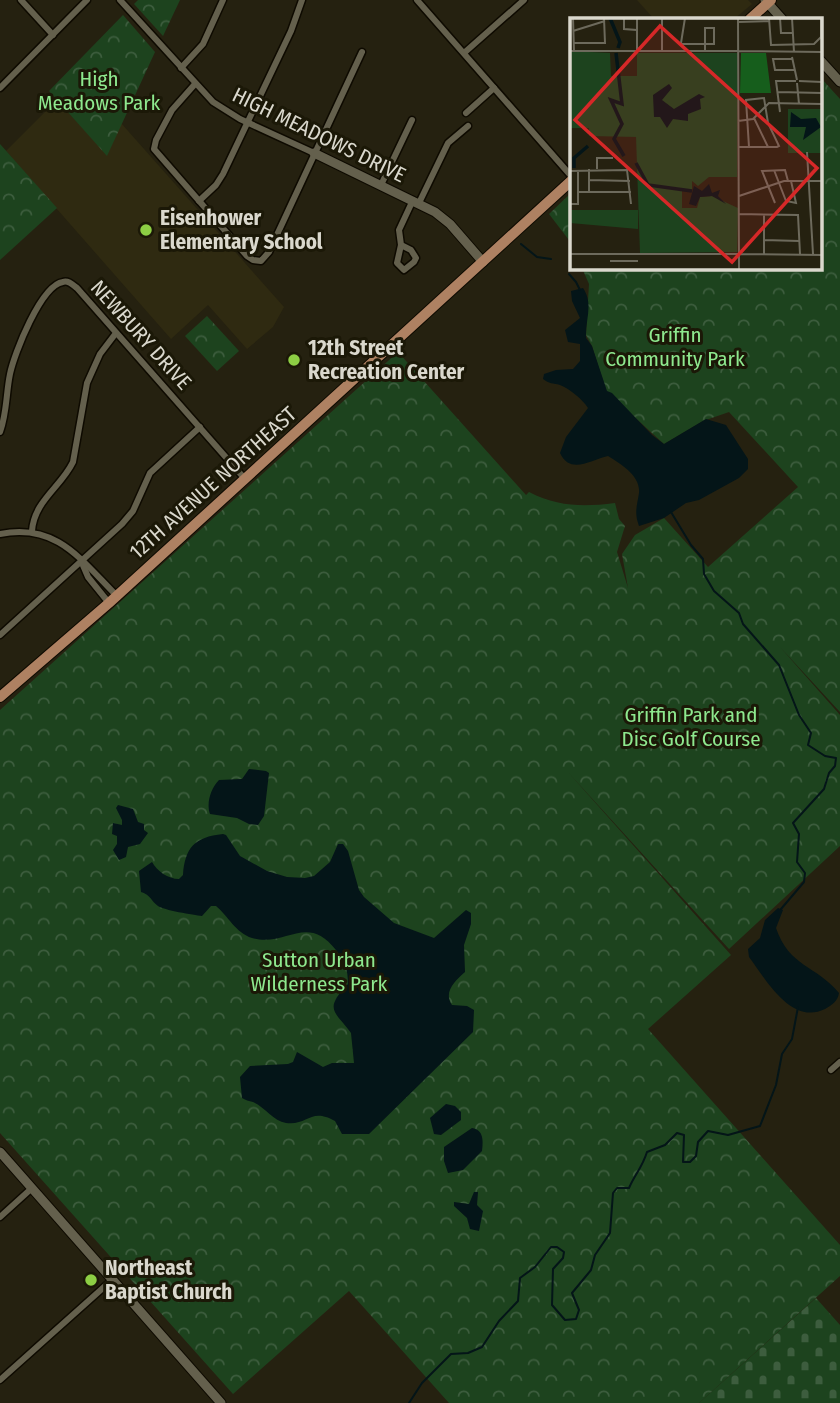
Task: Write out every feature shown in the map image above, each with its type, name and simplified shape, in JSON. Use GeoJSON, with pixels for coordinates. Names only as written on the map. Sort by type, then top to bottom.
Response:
{"type":"FeatureCollection","features":[{"type":"Feature","properties":{"kind":"main road"},"geometry":{"type":"LineString","coordinates":[[751,18],[768,1],[781,18]]}},
{"type":"Feature","properties":{"kind":"main road"},"geometry":{"type":"LineString","coordinates":[[822,62],[840,82]]}},
{"type":"Feature","properties":{"kind":"main road","name":"HIGH MEADOWS DRIVE"},"geometry":{"type":"LineString","coordinates":[[314,153],[416,201],[443,218],[483,261]]}},
{"type":"Feature","properties":{"kind":"main road","name":"12TH AVENUE NORTHEAST"},"geometry":{"type":"LineString","coordinates":[[0,697],[113,599],[570,180]]}},
{"type":"Feature","properties":{"kind":"main road"},"geometry":{"type":"LineString","coordinates":[[0,1152],[221,1403]]}},
{"type":"Feature","properties":{"kind":"street"},"geometry":{"type":"LineString","coordinates":[[22,0],[53,35]]}},
{"type":"Feature","properties":{"kind":"street"},"geometry":{"type":"LineString","coordinates":[[0,88],[88,0]]}},
{"type":"Feature","properties":{"kind":"street","name":"HIGH MEADOWS DRIVE"},"geometry":{"type":"LineString","coordinates":[[120,0],[213,102],[314,153]]}},
{"type":"Feature","properties":{"kind":"street"},"geometry":{"type":"LineString","coordinates":[[181,68],[203,44],[223,0]]}},
{"type":"Feature","properties":{"kind":"street"},"geometry":{"type":"LineString","coordinates":[[200,201],[220,181],[300,11],[302,0]]}},
{"type":"Feature","properties":{"kind":"street"},"geometry":{"type":"LineString","coordinates":[[417,0],[570,176]]}},
{"type":"Feature","properties":{"kind":"street"},"geometry":{"type":"LineString","coordinates":[[464,53],[524,0]]}},
{"type":"Feature","properties":{"kind":"street"},"geometry":{"type":"LineString","coordinates":[[195,85],[180,98],[172,110],[154,146],[156,153],[247,256],[261,261],[269,252],[362,52]]}},
{"type":"Feature","properties":{"kind":"street"},"geometry":{"type":"LineString","coordinates":[[466,113],[494,88]]}},
{"type":"Feature","properties":{"kind":"street"},"geometry":{"type":"LineString","coordinates":[[381,185],[412,120]]}},
{"type":"Feature","properties":{"kind":"street"},"geometry":{"type":"LineString","coordinates":[[401,245],[399,230],[448,143],[468,126]]}},
{"type":"Feature","properties":{"kind":"street","name":"NEWBURY DRIVE"},"geometry":{"type":"LineString","coordinates":[[0,432],[6,409],[10,372],[35,312],[56,285],[65,281],[73,285],[245,479]]}},
{"type":"Feature","properties":{"kind":"street"},"geometry":{"type":"LineString","coordinates":[[32,531],[36,512],[73,462],[87,383],[97,359],[116,333]]}},
{"type":"Feature","properties":{"kind":"street"},"geometry":{"type":"LineString","coordinates":[[80,423],[88,424]]}},
{"type":"Feature","properties":{"kind":"street"},"geometry":{"type":"LineString","coordinates":[[0,635],[131,514],[150,473],[200,427]]}},
{"type":"Feature","properties":{"kind":"street"},"geometry":{"type":"LineString","coordinates":[[0,534],[32,531],[58,540],[81,561],[88,577],[113,599]]}},
{"type":"Feature","properties":{"kind":"street"},"geometry":{"type":"LineString","coordinates":[[831,1070],[840,1062]]}},
{"type":"Feature","properties":{"kind":"street"},"geometry":{"type":"LineString","coordinates":[[0,1217],[32,1188]]}},
{"type":"Feature","properties":{"kind":"street"},"geometry":{"type":"LineString","coordinates":[[0,1380],[113,1279]]}},
{"type":"Feature","properties":{"kind":"shaded area"},"geometry":{"type":"Polygon","coordinates":[[[637,0],[748,0],[752,4],[735,18],[653,18],[637,0]]]}},
{"type":"Feature","properties":{"kind":"shaded area","name":"Eisenhower Elementary School"},"geometry":{"type":"Polygon","coordinates":[[[57,100],[107,155],[121,123],[284,307],[273,327],[247,349],[208,305],[171,339],[6,151],[57,100]]]}},
{"type":"Feature","properties":{"kind":"shaded area"},"geometry":{"type":"Polygon","coordinates":[[[583,288],[589,306],[586,338],[592,346],[607,391],[664,444],[706,419],[726,425],[748,459],[748,469],[739,478],[699,500],[686,503],[664,518],[639,526],[636,513],[639,487],[629,471],[608,456],[575,465],[564,460],[560,453],[566,437],[588,408],[568,389],[543,379],[544,374],[556,370],[573,369],[580,361],[580,344],[568,342],[565,330],[580,318],[572,301],[571,291],[583,288]]]}},
{"type":"Feature","properties":{"kind":"shaded area"},"geometry":{"type":"Polygon","coordinates":[[[249,769],[269,773],[264,816],[258,825],[237,818],[210,814],[210,796],[219,780],[242,779],[249,769]]]}},
{"type":"Feature","properties":{"kind":"shaded area"},"geometry":{"type":"Polygon","coordinates":[[[118,805],[133,809],[138,822],[144,824],[144,830],[148,833],[140,844],[128,847],[126,857],[119,860],[113,850],[117,844],[117,836],[112,834],[113,823],[122,825],[116,808],[118,805]]]}},
{"type":"Feature","properties":{"kind":"shaded area"},"geometry":{"type":"Polygon","coordinates":[[[223,834],[240,856],[267,871],[287,877],[314,876],[330,862],[338,844],[343,844],[364,897],[394,923],[434,938],[466,910],[471,913],[471,924],[464,945],[465,972],[454,983],[449,996],[452,1005],[467,1006],[474,1010],[473,1032],[369,1134],[342,1134],[335,1121],[320,1116],[293,1123],[281,1122],[257,1104],[242,1098],[240,1077],[250,1066],[288,1064],[293,1062],[297,1052],[323,1067],[332,1063],[354,1063],[351,1033],[334,1010],[336,1000],[348,984],[345,966],[336,950],[325,939],[305,932],[275,939],[252,938],[237,928],[216,906],[211,906],[202,916],[161,908],[141,892],[139,871],[152,862],[163,874],[179,879],[183,875],[186,858],[193,846],[205,838],[223,834]]]}},
{"type":"Feature","properties":{"kind":"shaded area"},"geometry":{"type":"Polygon","coordinates":[[[778,908],[783,910],[776,928],[788,951],[839,993],[834,1002],[825,1009],[813,1013],[790,1006],[771,987],[749,957],[748,949],[760,938],[765,920],[778,908]]]}},
{"type":"Feature","properties":{"kind":"shaded area"},"geometry":{"type":"Polygon","coordinates":[[[446,1104],[455,1106],[461,1112],[461,1120],[441,1135],[434,1134],[430,1118],[446,1104]]]}},
{"type":"Feature","properties":{"kind":"shaded area"},"geometry":{"type":"Polygon","coordinates":[[[472,1128],[481,1134],[482,1151],[463,1170],[448,1173],[444,1161],[444,1147],[472,1128]]]}},
{"type":"Feature","properties":{"kind":"shaded area"},"geometry":{"type":"Polygon","coordinates":[[[474,1192],[478,1192],[477,1205],[483,1211],[479,1231],[470,1229],[467,1218],[454,1206],[454,1202],[469,1204],[474,1192]]]}},
{"type":"Feature","properties":{"kind":"green space","name":"High Meadows Park"},"geometry":{"type":"Polygon","coordinates":[[[138,0],[180,0],[163,36],[134,4],[138,0]]]}},
{"type":"Feature","properties":{"kind":"green space","name":"High Meadows Park"},"geometry":{"type":"Polygon","coordinates":[[[123,15],[155,52],[107,156],[49,91],[123,15]]]}},
{"type":"Feature","properties":{"kind":"green space","name":"Sutton Urban Wilderness Park"},"geometry":{"type":"Polygon","coordinates":[[[822,79],[840,99],[840,712],[780,647],[840,715],[840,846],[729,949],[567,771],[731,955],[648,1029],[840,1245],[840,1276],[699,1403],[449,1403],[349,1291],[233,1394],[0,1133],[0,710],[398,352],[526,495],[529,492],[550,501],[571,505],[615,503],[619,519],[625,526],[617,552],[628,588],[622,554],[635,535],[664,518],[708,567],[798,487],[729,412],[703,421],[664,444],[606,391],[586,335],[589,284],[583,270],[822,270],[822,79]]]}},
{"type":"Feature","properties":{"kind":"green space"},"geometry":{"type":"Polygon","coordinates":[[[0,144],[57,208],[0,260],[0,144]]]}},
{"type":"Feature","properties":{"kind":"green space"},"geometry":{"type":"Polygon","coordinates":[[[570,194],[570,241],[549,214],[570,194]]]}},
{"type":"Feature","properties":{"kind":"green space"},"geometry":{"type":"Polygon","coordinates":[[[207,316],[239,351],[217,371],[185,336],[207,316]]]}},
{"type":"Feature","properties":{"kind":"green space"},"geometry":{"type":"Polygon","coordinates":[[[816,1298],[840,1325],[840,1403],[699,1403],[816,1298]]]}},
{"type":"Feature","properties":{"kind":"waterway"},"geometry":{"type":"LineString","coordinates":[[521,244],[537,257],[551,259]]}},
{"type":"Feature","properties":{"kind":"waterway"},"geometry":{"type":"LineString","coordinates":[[569,274],[580,290]]}},
{"type":"Feature","properties":{"kind":"waterway"},"geometry":{"type":"LineString","coordinates":[[671,512],[703,559],[704,574],[714,591],[739,613],[743,624],[779,665],[799,715],[811,733],[808,745],[825,756],[836,758],[824,789],[793,823],[799,834],[797,862],[805,873],[804,882],[781,909]]}},
{"type":"Feature","properties":{"kind":"waterway"},"geometry":{"type":"LineString","coordinates":[[409,1403],[422,1383],[451,1354],[468,1353],[482,1347],[499,1321],[518,1301],[520,1278],[535,1267],[551,1247],[557,1247],[564,1252],[563,1258],[553,1269],[552,1305],[565,1320],[576,1319],[579,1310],[572,1293],[591,1270],[595,1255],[610,1233],[613,1193],[617,1188],[629,1188],[647,1152],[665,1145],[677,1133],[684,1135],[683,1162],[690,1162],[696,1156],[698,1142],[708,1131],[728,1135],[760,1126],[776,1085],[782,1054],[792,1039],[798,1007]]}},
{"type":"Feature","properties":{"kind":"place","name":"Eisenhower Elementary School"},"geometry":{"type":"Point","coordinates":[146,230]}},
{"type":"Feature","properties":{"kind":"place","name":"12th Street Recreation Center"},"geometry":{"type":"Point","coordinates":[294,360]}},
{"type":"Feature","properties":{"kind":"place","name":"Northeast Baptist Church"},"geometry":{"type":"Point","coordinates":[91,1280]}},
{"type":"Feature","properties":{"kind":"park label","name":"Griffin Community Park"},"geometry":{"type":"Point","coordinates":[675,347]}},
{"type":"Feature","properties":{"kind":"park label","name":"Griffin Park and Disc Golf Course"},"geometry":{"type":"Point","coordinates":[691,727]}}]}
